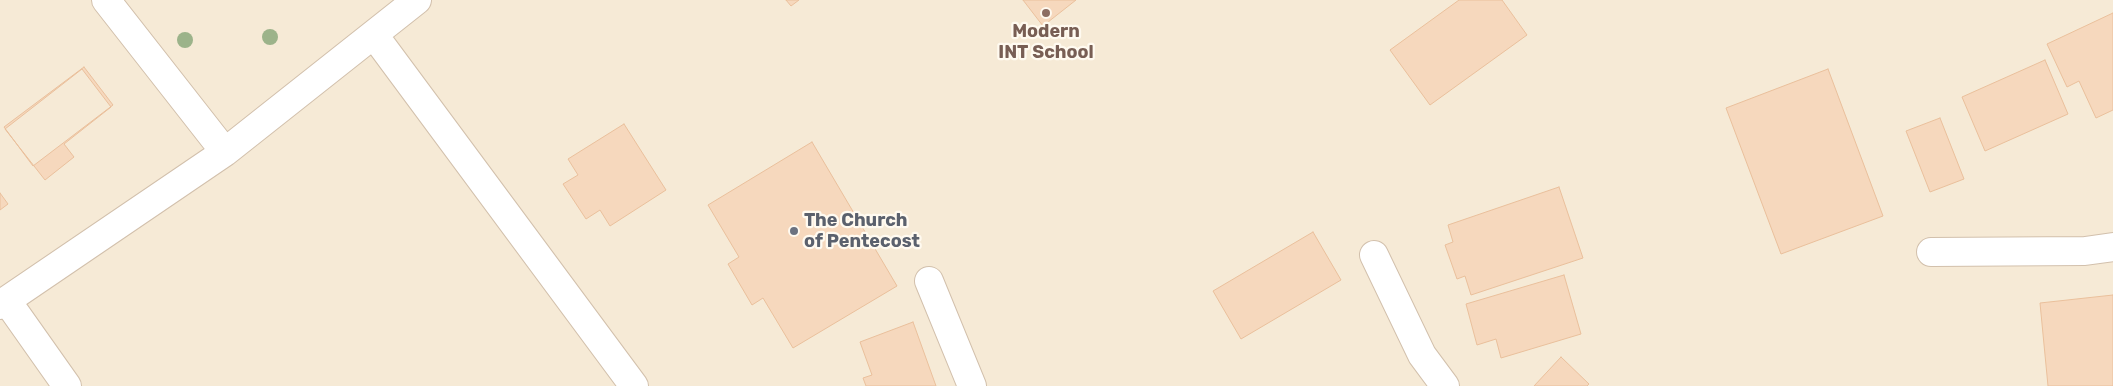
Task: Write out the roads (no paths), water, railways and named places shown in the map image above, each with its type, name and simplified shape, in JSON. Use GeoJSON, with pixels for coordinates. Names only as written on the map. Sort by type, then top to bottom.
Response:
{"type":"FeatureCollection","features":[{"type":"Feature","properties":{"kind":"street"},"geometry":{"type":"LineString","coordinates":[[106,0],[225,152]]}},
{"type":"Feature","properties":{"kind":"street"},"geometry":{"type":"LineString","coordinates":[[67,386],[3,303],[225,152],[417,0]]}},
{"type":"Feature","properties":{"kind":"street"},"geometry":{"type":"LineString","coordinates":[[374,35],[634,386]]}},
{"type":"Feature","properties":{"kind":"street"},"geometry":{"type":"LineString","coordinates":[[1931,252],[2085,250],[2113,247]]}},
{"type":"Feature","properties":{"kind":"street"},"geometry":{"type":"LineString","coordinates":[[1374,255],[1422,355],[1445,386]]}},
{"type":"Feature","properties":{"kind":"street"},"geometry":{"type":"LineString","coordinates":[[929,281],[972,386]]}},
{"type":"Feature","properties":{"kind":"place","name":"Modern INT School"},"geometry":{"type":"Point","coordinates":[1046,13]}},
{"type":"Feature","properties":{"kind":"place","name":"The Church of Pentecost"},"geometry":{"type":"Point","coordinates":[794,231]}}]}
